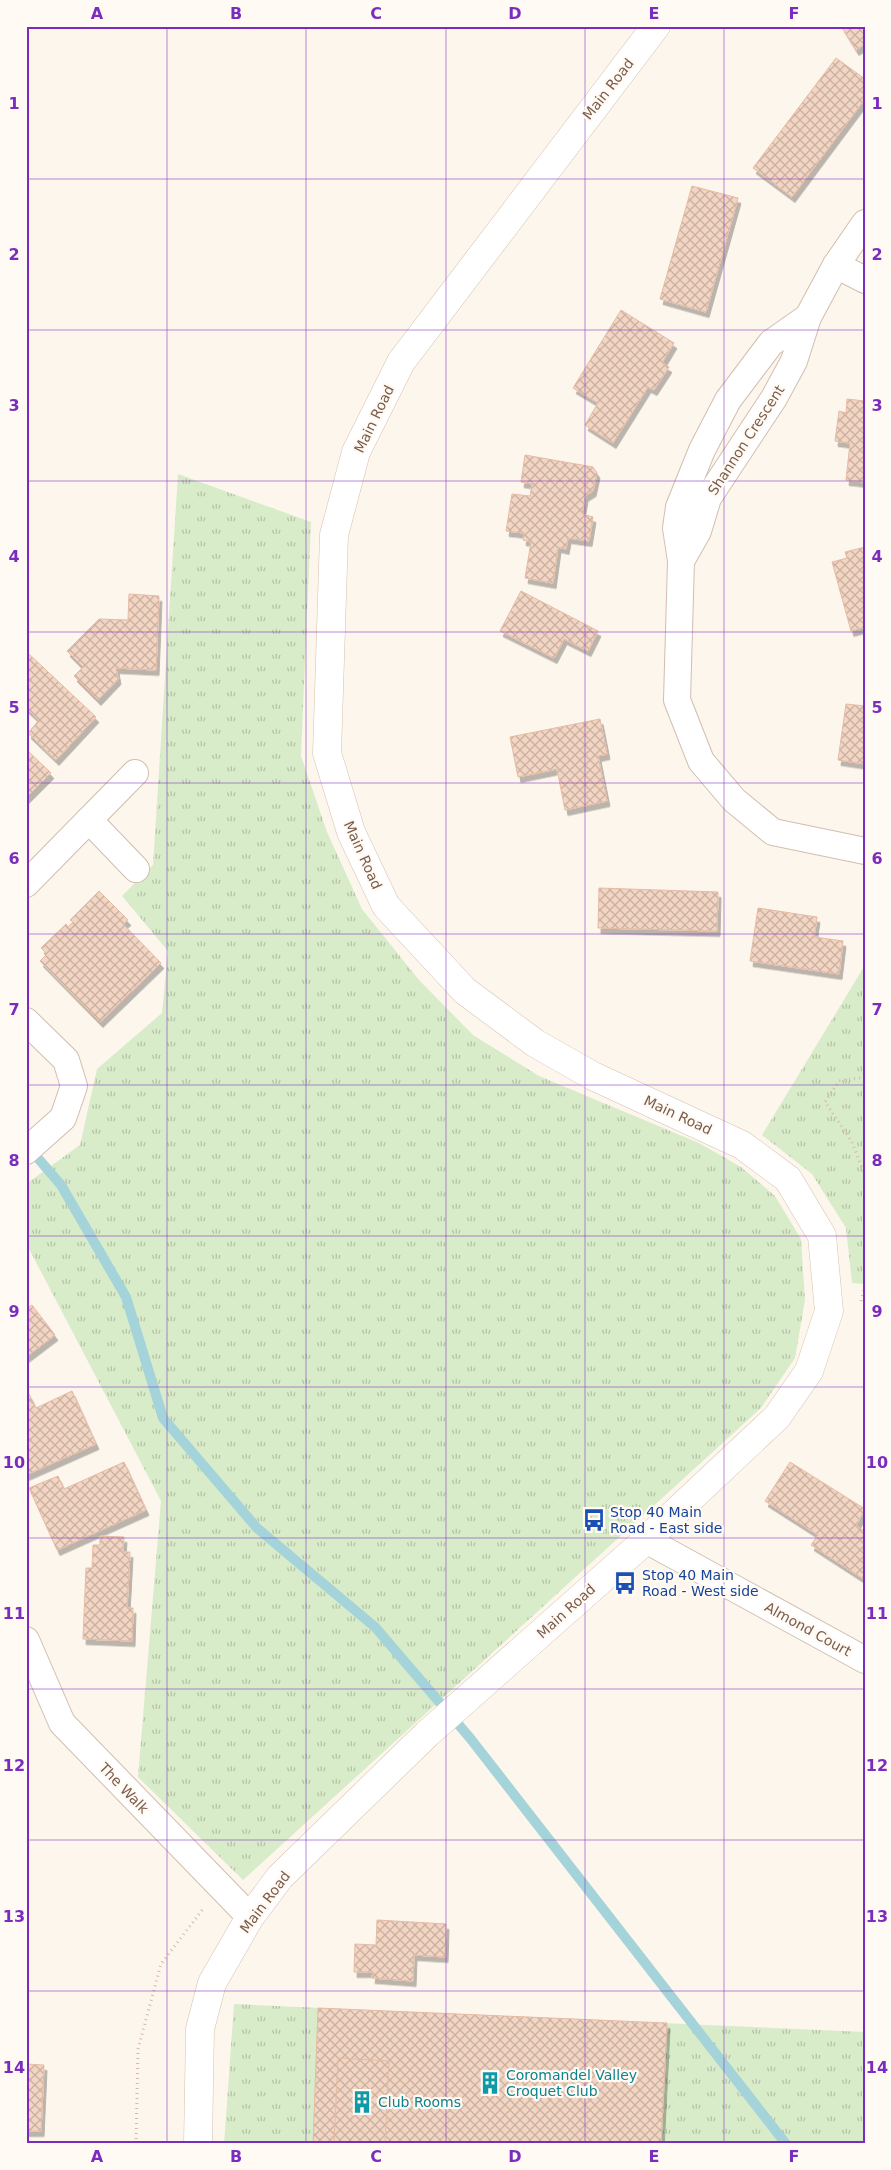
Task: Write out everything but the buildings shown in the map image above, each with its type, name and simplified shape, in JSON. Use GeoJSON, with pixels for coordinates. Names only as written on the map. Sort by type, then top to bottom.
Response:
{"type":"FeatureCollection","features":[{"type":"Feature","properties":{"kind":"main road","name":"Main Road"},"geometry":{"type":"LineString","coordinates":[[198,2144],[200,2029],[212,1983],[250,1917],[280,1877],[433,1729],[646,1540],[777,1417],[809,1371],[829,1311],[822,1236],[788,1179],[742,1144],[593,1076],[535,1043],[465,991],[386,906],[351,832],[327,753],[334,535],[356,452],[401,362],[656,26]]}},
{"type":"Feature","properties":{"kind":"street","name":"Shannon Crescent"},"geometry":{"type":"LineString","coordinates":[[681,561],[698,531],[708,498],[774,398],[794,361],[808,317],[836,265],[865,224]]}},
{"type":"Feature","properties":{"kind":"street"},"geometry":{"type":"LineString","coordinates":[[836,265],[865,280]]}},
{"type":"Feature","properties":{"kind":"street","name":"Shannon Crescent"},"geometry":{"type":"LineString","coordinates":[[808,317],[771,343],[728,400],[702,450],[679,507],[676,528],[681,561],[677,700],[701,761],[734,800],[773,832],[865,851]]}},
{"type":"Feature","properties":{"kind":"street"},"geometry":{"type":"LineString","coordinates":[[26,884],[135,773]]}},
{"type":"Feature","properties":{"kind":"street"},"geometry":{"type":"LineString","coordinates":[[89,820],[136,869]]}},
{"type":"Feature","properties":{"kind":"street"},"geometry":{"type":"LineString","coordinates":[[26,1021],[66,1060],[74,1086],[63,1118],[26,1151]]}},
{"type":"Feature","properties":{"kind":"street","name":"Almond Court"},"geometry":{"type":"LineString","coordinates":[[646,1540],[865,1660]]}},
{"type":"Feature","properties":{"kind":"street","name":"The Walk"},"geometry":{"type":"LineString","coordinates":[[26,1640],[62,1723],[250,1917]]}},
{"type":"Feature","properties":{"kind":"path"},"geometry":{"type":"LineString","coordinates":[[865,1077],[839,1082],[825,1102],[852,1142],[865,1176]]}},
{"type":"Feature","properties":{"kind":"path"},"geometry":{"type":"LineString","coordinates":[[136,2144],[138,2049],[161,1964],[220,1886]]}},
{"type":"Feature","properties":{"kind":"green space"},"geometry":{"type":"Polygon","coordinates":[[[178,474],[311,522],[301,756],[327,832],[362,909],[419,980],[473,1035],[539,1076],[699,1143],[741,1167],[775,1196],[801,1239],[805,1300],[795,1358],[761,1408],[243,1880],[138,1777],[161,1501],[26,1243],[26,1184],[80,1145],[97,1069],[162,1013],[168,951],[122,896],[153,865],[178,474]]]}},
{"type":"Feature","properties":{"kind":"green space"},"geometry":{"type":"Polygon","coordinates":[[[865,965],[865,1284],[852,1283],[846,1228],[812,1174],[762,1135],[865,965]]]}},
{"type":"Feature","properties":{"kind":"green space"},"geometry":{"type":"Polygon","coordinates":[[[234,2004],[865,2032],[865,2144],[224,2144],[234,2004]]]}},
{"type":"Feature","properties":{"kind":"waterway"},"geometry":{"type":"LineString","coordinates":[[30,1149],[61,1185],[126,1297],[163,1418],[257,1528],[375,1627],[470,1738],[786,2144]]}},
{"type":"Feature","properties":{"kind":"place","name":"Stop 40 Main Road - East side"},"geometry":{"type":"Point","coordinates":[594,1520]}},
{"type":"Feature","properties":{"kind":"place","name":"Stop 40 Main Road - West side"},"geometry":{"type":"Point","coordinates":[625,1583]}},
{"type":"Feature","properties":{"kind":"place","name":"Coromandel Valley Croquet Club"},"geometry":{"type":"Point","coordinates":[490,2083]}},
{"type":"Feature","properties":{"kind":"place","name":"Club Rooms"},"geometry":{"type":"Point","coordinates":[362,2102]}}]}
